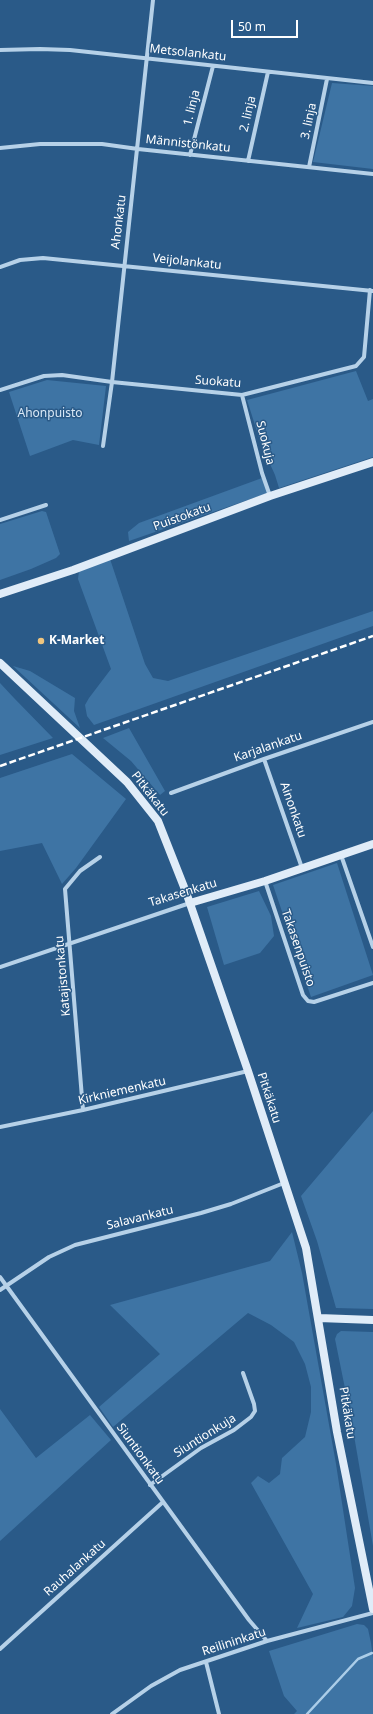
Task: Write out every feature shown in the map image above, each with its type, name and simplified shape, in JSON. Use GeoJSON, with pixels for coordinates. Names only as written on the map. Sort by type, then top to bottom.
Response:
{"type":"FeatureCollection","features":[{"type":"Feature","properties":{"kind":"street","name":"Ahonkatu"},"geometry":{"type":"LineString","coordinates":[[103,446],[112,382],[153,0]]}},
{"type":"Feature","properties":{"kind":"street","name":"Metsolankatu"},"geometry":{"type":"LineString","coordinates":[[0,50],[70,50],[373,84]]}},
{"type":"Feature","properties":{"kind":"street","name":"1. linja"},"geometry":{"type":"LineString","coordinates":[[190,155],[213,66]]}},
{"type":"Feature","properties":{"kind":"street","name":"2. linja"},"geometry":{"type":"LineString","coordinates":[[248,161],[268,72]]}},
{"type":"Feature","properties":{"kind":"street","name":"3. linja"},"geometry":{"type":"LineString","coordinates":[[309,167],[328,79]]}},
{"type":"Feature","properties":{"kind":"street","name":"Männistönkatu"},"geometry":{"type":"LineString","coordinates":[[0,148],[40,144],[102,144],[190,155],[373,174]]}},
{"type":"Feature","properties":{"kind":"street","name":"Veijolankatu"},"geometry":{"type":"LineString","coordinates":[[0,267],[20,260],[43,258],[371,290]]}},
{"type":"Feature","properties":{"kind":"street","name":"Suokatu"},"geometry":{"type":"LineString","coordinates":[[0,390],[44,376],[62,375],[112,382],[242,395],[356,366],[364,357],[371,290]]}},
{"type":"Feature","properties":{"kind":"street","name":"Suokuja"},"geometry":{"type":"LineString","coordinates":[[242,395],[262,473],[270,496]]}},
{"type":"Feature","properties":{"kind":"street","name":"Puistokatu"},"geometry":{"type":"LineString","coordinates":[[0,594],[73,570],[270,496],[373,462]]}},
{"type":"Feature","properties":{"kind":"street"},"geometry":{"type":"LineString","coordinates":[[0,520],[46,505]]}},
{"type":"Feature","properties":{"kind":"street","name":"Pitkäkatu"},"geometry":{"type":"LineString","coordinates":[[0,663],[127,782],[158,820],[190,903],[248,1071],[306,1248],[339,1440],[373,1610]]}},
{"type":"Feature","properties":{"kind":"street","name":"Karjalankatu"},"geometry":{"type":"LineString","coordinates":[[171,793],[264,759],[373,722]]}},
{"type":"Feature","properties":{"kind":"street","name":"Ainonkatu"},"geometry":{"type":"LineString","coordinates":[[264,759],[302,868]]}},
{"type":"Feature","properties":{"kind":"street","name":"Takasenkatu"},"geometry":{"type":"LineString","coordinates":[[0,967],[70,942],[190,903],[265,881],[373,844]]}},
{"type":"Feature","properties":{"kind":"street"},"geometry":{"type":"LineString","coordinates":[[341,855],[373,947]]}},
{"type":"Feature","properties":{"kind":"street","name":"Katajistonkatu"},"geometry":{"type":"LineString","coordinates":[[83,1110],[65,889],[80,871],[100,857]]}},
{"type":"Feature","properties":{"kind":"street","name":"Takasenpuisto"},"geometry":{"type":"LineString","coordinates":[[265,881],[303,995],[308,1001],[314,1002],[373,984]]}},
{"type":"Feature","properties":{"kind":"street","name":"Kirkniemenkatu"},"geometry":{"type":"LineString","coordinates":[[0,1128],[248,1071]]}},
{"type":"Feature","properties":{"kind":"street","name":"Salavankatu"},"geometry":{"type":"LineString","coordinates":[[0,1290],[49,1257],[75,1245],[201,1213],[231,1204],[285,1183]]}},
{"type":"Feature","properties":{"kind":"street","name":"Siuntionkatu"},"geometry":{"type":"LineString","coordinates":[[0,1277],[249,1620],[267,1641]]}},
{"type":"Feature","properties":{"kind":"street"},"geometry":{"type":"LineString","coordinates":[[319,1318],[373,1320]]}},
{"type":"Feature","properties":{"kind":"street","name":"Siuntionkuja"},"geometry":{"type":"LineString","coordinates":[[150,1485],[201,1448],[234,1430],[252,1417],[255,1410],[254,1404],[243,1373]]}},
{"type":"Feature","properties":{"kind":"street","name":"Rauhalankatu"},"geometry":{"type":"LineString","coordinates":[[0,1648],[163,1502]]}},
{"type":"Feature","properties":{"kind":"street","name":"Reilininkatu"},"geometry":{"type":"LineString","coordinates":[[112,1714],[151,1686],[180,1670],[267,1641],[373,1613]]}},
{"type":"Feature","properties":{"kind":"street"},"geometry":{"type":"LineString","coordinates":[[206,1662],[219,1714]]}},
{"type":"Feature","properties":{"kind":"green space"},"geometry":{"type":"Polygon","coordinates":[[[332,83],[373,86],[373,169],[313,162],[332,83]]]}},
{"type":"Feature","properties":{"kind":"green space"},"geometry":{"type":"Polygon","coordinates":[[[356,371],[368,401],[373,399],[373,457],[279,488],[275,475],[261,444],[247,400],[356,371]]]}},
{"type":"Feature","properties":{"kind":"green space","name":"Ahonpuisto"},"geometry":{"type":"Polygon","coordinates":[[[47,380],[106,386],[99,445],[73,440],[30,456],[9,392],[47,380]]]}},
{"type":"Feature","properties":{"kind":"green space"},"geometry":{"type":"Polygon","coordinates":[[[262,478],[268,493],[129,541],[128,532],[139,523],[262,478]]]}},
{"type":"Feature","properties":{"kind":"green space"},"geometry":{"type":"Polygon","coordinates":[[[42,511],[46,512],[60,554],[56,558],[31,569],[0,580],[0,524],[42,511]]]}},
{"type":"Feature","properties":{"kind":"green space"},"geometry":{"type":"Polygon","coordinates":[[[110,559],[145,664],[153,678],[168,681],[373,611],[373,626],[94,725],[87,716],[85,705],[111,669],[78,579],[79,571],[110,559]]]}},
{"type":"Feature","properties":{"kind":"green space"},"geometry":{"type":"Polygon","coordinates":[[[13,666],[30,671],[75,698],[74,711],[80,728],[13,666]]]}},
{"type":"Feature","properties":{"kind":"green space"},"geometry":{"type":"Polygon","coordinates":[[[0,683],[14,698],[53,738],[0,755],[0,683]]]}},
{"type":"Feature","properties":{"kind":"green space"},"geometry":{"type":"Polygon","coordinates":[[[129,728],[165,791],[160,795],[131,761],[103,738],[129,728]]]}},
{"type":"Feature","properties":{"kind":"green space"},"geometry":{"type":"Polygon","coordinates":[[[72,754],[126,799],[76,868],[62,884],[42,843],[0,851],[0,778],[72,754]]]}},
{"type":"Feature","properties":{"kind":"green space"},"geometry":{"type":"Polygon","coordinates":[[[337,863],[373,975],[311,997],[273,885],[337,863]]]}},
{"type":"Feature","properties":{"kind":"green space"},"geometry":{"type":"Polygon","coordinates":[[[259,891],[271,916],[274,936],[260,953],[224,965],[207,907],[259,891]]]}},
{"type":"Feature","properties":{"kind":"green space"},"geometry":{"type":"Polygon","coordinates":[[[373,1111],[373,1309],[336,1308],[317,1241],[301,1196],[373,1111]]]}},
{"type":"Feature","properties":{"kind":"green space"},"geometry":{"type":"Polygon","coordinates":[[[292,1232],[302,1273],[336,1464],[355,1588],[352,1606],[343,1617],[297,1628],[313,1594],[251,1483],[258,1476],[269,1483],[280,1474],[282,1458],[305,1437],[311,1412],[311,1387],[305,1364],[294,1342],[271,1325],[248,1313],[113,1427],[99,1407],[160,1354],[110,1305],[270,1261],[292,1232]]]}},
{"type":"Feature","properties":{"kind":"green space"},"geometry":{"type":"Polygon","coordinates":[[[341,1331],[373,1332],[373,1546],[351,1418],[335,1339],[337,1334],[341,1331]]]}},
{"type":"Feature","properties":{"kind":"green space"},"geometry":{"type":"Polygon","coordinates":[[[0,1409],[36,1458],[90,1415],[111,1440],[0,1541],[0,1409]]]}},
{"type":"Feature","properties":{"kind":"green space"},"geometry":{"type":"Polygon","coordinates":[[[357,1624],[364,1625],[368,1629],[371,1643],[373,1658],[373,1714],[294,1714],[297,1711],[284,1696],[269,1651],[357,1624]]]}},
{"type":"Feature","properties":{"kind":"waterway"},"geometry":{"type":"LineString","coordinates":[[307,1714],[358,1659],[372,1653]]}},
{"type":"Feature","properties":{"kind":"railway"},"geometry":{"type":"LineString","coordinates":[[0,766],[373,636]]}},
{"type":"Feature","properties":{"kind":"place","name":"K-Market"},"geometry":{"type":"Point","coordinates":[41,641]}}]}
